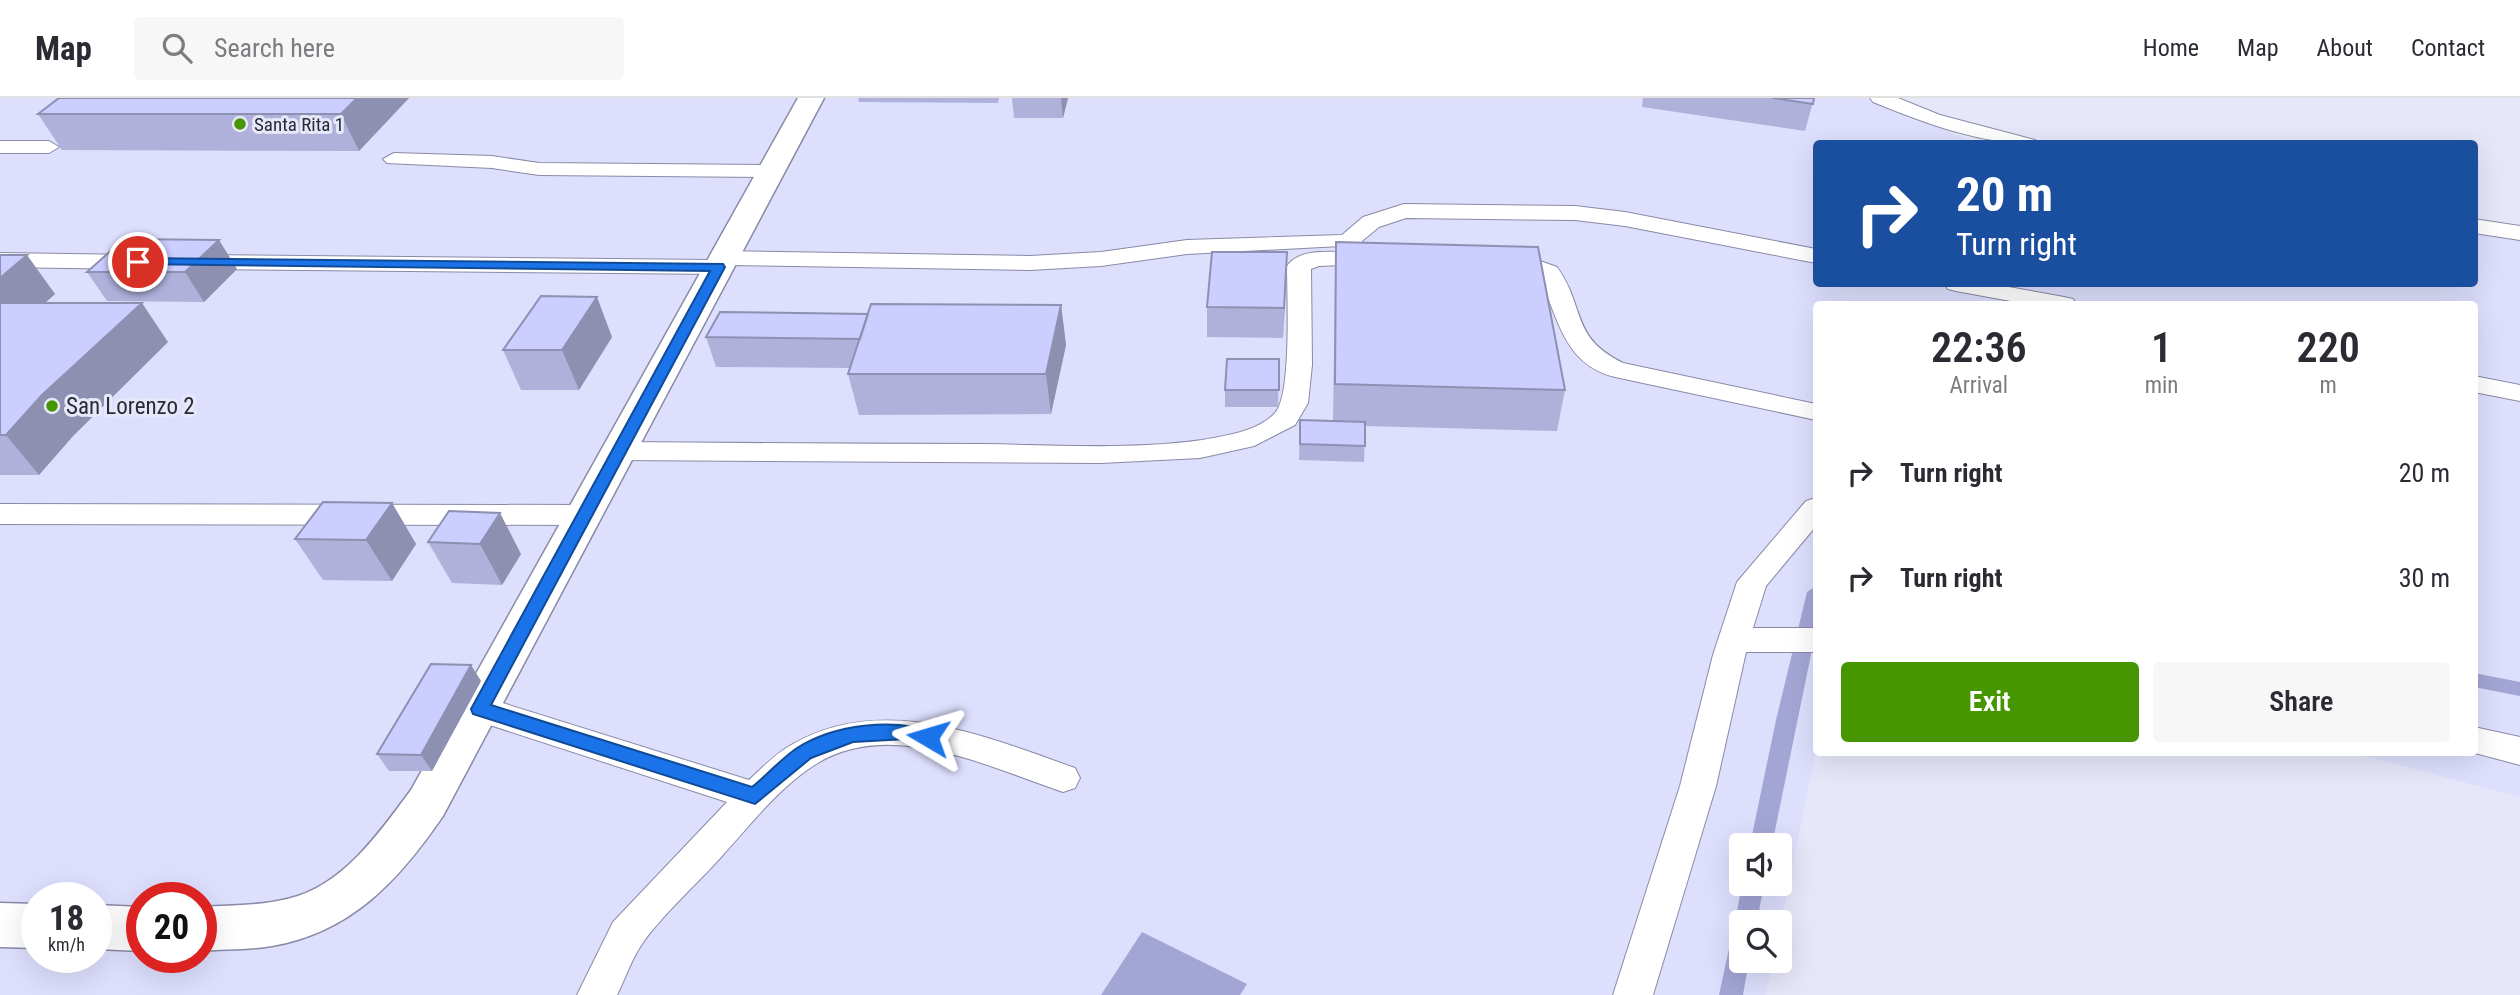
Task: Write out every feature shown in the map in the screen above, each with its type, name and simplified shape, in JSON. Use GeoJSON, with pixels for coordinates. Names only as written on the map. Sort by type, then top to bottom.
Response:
{"type":"FeatureCollection","features":[{"type":"Feature","properties":{"kind":"street"},"geometry":{"type":"LineString","coordinates":[[217,928],[274,924],[332,905],[385,861],[427,803],[811,98]]}},
{"type":"Feature","properties":{"kind":"street"},"geometry":{"type":"LineString","coordinates":[[0,925],[21,926]]}},
{"type":"Feature","properties":{"kind":"lane"},"geometry":{"type":"LineString","coordinates":[[1880,98],[1933,119],[2013,140]]}},
{"type":"Feature","properties":{"kind":"lane"},"geometry":{"type":"LineString","coordinates":[[0,147],[49,147]]}},
{"type":"Feature","properties":{"kind":"lane"},"geometry":{"type":"LineString","coordinates":[[394,159],[492,162],[539,169],[769,171]]}},
{"type":"Feature","properties":{"kind":"lane"},"geometry":{"type":"LineString","coordinates":[[617,451],[1101,454],[1200,449],[1244,440],[1272,429],[1285,419],[1295,403],[1299,365],[1299,266],[1354,249],[1371,222],[1404,211],[1575,214],[1625,219],[1813,255]]}},
{"type":"Feature","properties":{"kind":"lane"},"geometry":{"type":"LineString","coordinates":[[2478,227],[2520,233]]}},
{"type":"Feature","properties":{"kind":"lane"},"geometry":{"type":"LineString","coordinates":[[0,260],[1030,263],[1101,259],[1187,247],[1354,249],[1397,258]]}},
{"type":"Feature","properties":{"kind":"lane"},"geometry":{"type":"LineString","coordinates":[[1479,260],[1526,262],[1549,272],[1580,347],[1591,359],[1628,372],[1813,411]]}},
{"type":"Feature","properties":{"kind":"lane"},"geometry":{"type":"LineString","coordinates":[[1972,287],[2048,301]]}},
{"type":"Feature","properties":{"kind":"lane"},"geometry":{"type":"LineString","coordinates":[[2478,385],[2520,393]]}},
{"type":"Feature","properties":{"kind":"lane"},"geometry":{"type":"LineString","coordinates":[[1633,995],[1698,786],[1734,640],[1752,582],[1813,511]]}},
{"type":"Feature","properties":{"kind":"lane"},"geometry":{"type":"LineString","coordinates":[[0,514],[582,515]]}},
{"type":"Feature","properties":{"kind":"lane"},"geometry":{"type":"LineString","coordinates":[[1734,640],[1813,640]]}},
{"type":"Feature","properties":{"kind":"lane"},"geometry":{"type":"LineString","coordinates":[[480,709],[755,796]]}},
{"type":"Feature","properties":{"kind":"lane"},"geometry":{"type":"LineString","coordinates":[[597,995],[627,934],[755,796],[805,753],[852,735],[907,732],[970,747],[1063,778]]}},
{"type":"Feature","properties":{"kind":"lane"},"geometry":{"type":"LineString","coordinates":[[2478,741],[2520,751]]}},
{"type":"Feature","properties":{"kind":"shaded area"},"geometry":{"type":"Polygon","coordinates":[[[0,98],[1865,98],[1970,140],[1813,140],[1813,287],[2478,287],[2478,226],[2520,233],[2520,797],[2364,756],[2478,756],[2478,301],[1813,301],[1815,756],[1792,869],[1792,833],[1729,833],[1729,896],[1786,896],[1784,910],[1729,910],[1729,973],[1771,973],[1766,995],[0,995],[0,98]]]}},
{"type":"Feature","properties":{"kind":"shaded area"},"geometry":{"type":"Polygon","coordinates":[[[1142,932],[1247,984],[1240,995],[1101,995],[1142,932]]]}},
{"type":"Feature","properties":{"kind":"building"},"geometry":{"type":"Polygon","coordinates":[[[59,98],[357,98],[341,114],[38,114],[59,98]]]}},
{"type":"Feature","properties":{"kind":"building"},"geometry":{"type":"Polygon","coordinates":[[[1773,98],[1814,98],[1813,104],[1773,98]]]}},
{"type":"Feature","properties":{"kind":"building"},"geometry":{"type":"Polygon","coordinates":[[[124,239],[219,240],[185,272],[87,272],[124,239]]]}},
{"type":"Feature","properties":{"kind":"building"},"geometry":{"type":"Polygon","coordinates":[[[1336,242],[1538,247],[1565,390],[1335,384],[1336,242]]]}},
{"type":"Feature","properties":{"kind":"building"},"geometry":{"type":"Polygon","coordinates":[[[1212,252],[1287,252],[1284,308],[1207,307],[1212,252]]]}},
{"type":"Feature","properties":{"kind":"building"},"geometry":{"type":"Polygon","coordinates":[[[0,255],[27,255],[0,278],[0,255]]]}},
{"type":"Feature","properties":{"kind":"building"},"geometry":{"type":"Polygon","coordinates":[[[541,296],[597,297],[562,350],[503,350],[541,296]]]}},
{"type":"Feature","properties":{"kind":"building"},"geometry":{"type":"Polygon","coordinates":[[[0,303],[142,303],[42,395],[6,435],[0,435],[0,303]]]}},
{"type":"Feature","properties":{"kind":"building"},"geometry":{"type":"Polygon","coordinates":[[[871,304],[1061,305],[1046,374],[848,374],[871,304]]]}},
{"type":"Feature","properties":{"kind":"building"},"geometry":{"type":"Polygon","coordinates":[[[720,312],[868,314],[860,339],[706,337],[720,312]]]}},
{"type":"Feature","properties":{"kind":"building"},"geometry":{"type":"Polygon","coordinates":[[[1227,359],[1279,359],[1279,390],[1225,390],[1227,359]]]}},
{"type":"Feature","properties":{"kind":"building"},"geometry":{"type":"Polygon","coordinates":[[[1300,420],[1365,422],[1365,446],[1300,444],[1300,420]]]}},
{"type":"Feature","properties":{"kind":"building"},"geometry":{"type":"Polygon","coordinates":[[[323,502],[392,503],[366,540],[295,539],[323,502]]]}},
{"type":"Feature","properties":{"kind":"building"},"geometry":{"type":"Polygon","coordinates":[[[449,511],[500,513],[480,544],[428,542],[449,511]]]}},
{"type":"Feature","properties":{"kind":"building"},"geometry":{"type":"Polygon","coordinates":[[[431,664],[471,665],[421,755],[377,754],[431,664]]]}},
{"type":"Feature","properties":{"kind":"waterway"},"geometry":{"type":"LineString","coordinates":[[1763,833],[1813,605]]}},
{"type":"Feature","properties":{"kind":"waterway"},"geometry":{"type":"LineString","coordinates":[[2478,681],[2520,689]]}},
{"type":"Feature","properties":{"kind":"waterway"},"geometry":{"type":"LineString","coordinates":[[1748,910],[1751,896]]}},
{"type":"Feature","properties":{"kind":"waterway"},"geometry":{"type":"LineString","coordinates":[[1731,995],[1735,973]]}},
{"type":"Feature","properties":{"kind":"place","name":"Santa Rita 1"},"geometry":{"type":"Point","coordinates":[240,124]}},
{"type":"Feature","properties":{"kind":"place","name":"San Lorenzo 2"},"geometry":{"type":"Point","coordinates":[52,406]}},
{"type":"Feature","properties":{"kind":"route"},"geometry":{"type":"LineString","coordinates":[[138,262],[719,267],[582,515],[480,709],[755,796],[805,753],[852,735],[907,732],[928,737]]}}]}
